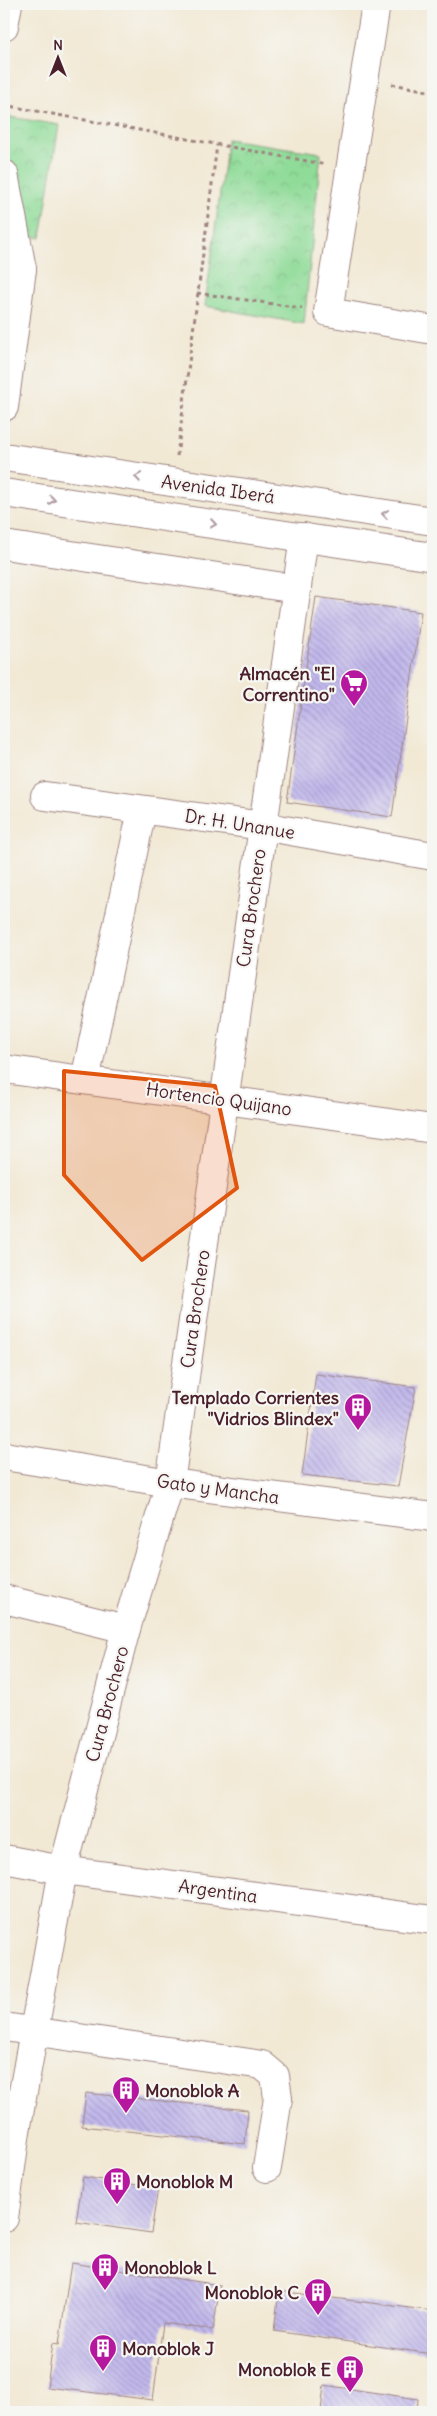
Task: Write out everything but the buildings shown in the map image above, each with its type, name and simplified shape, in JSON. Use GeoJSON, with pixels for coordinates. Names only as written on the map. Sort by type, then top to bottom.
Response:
{"type":"FeatureCollection","features":[{"type":"Feature","properties":{"kind":"street"},"geometry":{"type":"LineString","coordinates":[[4,26],[8,4]]}},
{"type":"Feature","properties":{"kind":"street"},"geometry":{"type":"LineString","coordinates":[[376,4],[328,312],[433,330]]}},
{"type":"Feature","properties":{"kind":"street"},"geometry":{"type":"LineString","coordinates":[[4,174],[13,268],[4,407]]}},
{"type":"Feature","properties":{"kind":"street","name":"Avenida Iberá"},"geometry":{"type":"LineString","coordinates":[[4,457],[433,521]]}},
{"type":"Feature","properties":{"kind":"street","name":"Avenida Iberá"},"geometry":{"type":"LineString","coordinates":[[4,493],[433,556]]}},
{"type":"Feature","properties":{"kind":"street","name":"Cura Brochero"},"geometry":{"type":"LineString","coordinates":[[4,2218],[10,2130],[33,2031],[63,1870],[126,1629],[170,1483],[304,537]]}},
{"type":"Feature","properties":{"kind":"street"},"geometry":{"type":"LineString","coordinates":[[4,545],[297,589]]}},
{"type":"Feature","properties":{"kind":"street","name":"Dr. H. Unanue"},"geometry":{"type":"LineString","coordinates":[[45,796],[262,826],[433,856]]}},
{"type":"Feature","properties":{"kind":"street"},"geometry":{"type":"LineString","coordinates":[[84,1080],[142,810]]}},
{"type":"Feature","properties":{"kind":"street","name":"Hortencio Quijano"},"geometry":{"type":"LineString","coordinates":[[4,1069],[433,1128]]}},
{"type":"Feature","properties":{"kind":"street","name":"Gato y Mancha"},"geometry":{"type":"LineString","coordinates":[[4,1456],[170,1483],[433,1517]]}},
{"type":"Feature","properties":{"kind":"street"},"geometry":{"type":"LineString","coordinates":[[4,1599],[126,1629]]}},
{"type":"Feature","properties":{"kind":"street","name":"Argentina"},"geometry":{"type":"LineString","coordinates":[[4,1859],[63,1870],[433,1920]]}},
{"type":"Feature","properties":{"kind":"street"},"geometry":{"type":"LineString","coordinates":[[4,2027],[262,2065],[275,2076],[278,2098],[267,2168]]}},
{"type":"Feature","properties":{"kind":"path"},"geometry":{"type":"LineString","coordinates":[[364,79],[433,92]]}},
{"type":"Feature","properties":{"kind":"path"},"geometry":{"type":"LineString","coordinates":[[4,105],[350,168]]}},
{"type":"Feature","properties":{"kind":"path"},"geometry":{"type":"LineString","coordinates":[[174,483],[217,144]]}},
{"type":"Feature","properties":{"kind":"path"},"geometry":{"type":"LineString","coordinates":[[197,293],[328,312]]}},
{"type":"Feature","properties":{"kind":"highlighted area"},"geometry":{"type":"Polygon","coordinates":[[[64,1071],[215,1086],[237,1188],[142,1260],[64,1175],[64,1071]]]}},
{"type":"Feature","properties":{"kind":"green space"},"geometry":{"type":"Polygon","coordinates":[[[4,116],[59,125],[41,238],[4,231],[4,116]]]}},
{"type":"Feature","properties":{"kind":"green space"},"geometry":{"type":"Polygon","coordinates":[[[227,139],[321,153],[304,324],[205,306],[227,139]]]}},
{"type":"Feature","properties":{"kind":"place","name":"Almacén \"El Correntino\""},"geometry":{"type":"Point","coordinates":[354,707]}},
{"type":"Feature","properties":{"kind":"place","name":"Templado Corrientes \"Vidrios Blindex\""},"geometry":{"type":"Point","coordinates":[358,1431]}},
{"type":"Feature","properties":{"kind":"place","name":"Monoblok A"},"geometry":{"type":"Point","coordinates":[126,2114]}},
{"type":"Feature","properties":{"kind":"place","name":"Monoblok M"},"geometry":{"type":"Point","coordinates":[117,2205]}},
{"type":"Feature","properties":{"kind":"place","name":"Monoblok L"},"geometry":{"type":"Point","coordinates":[105,2291]}},
{"type":"Feature","properties":{"kind":"place","name":"Monoblok C"},"geometry":{"type":"Point","coordinates":[318,2316]}},
{"type":"Feature","properties":{"kind":"place","name":"Monoblok J"},"geometry":{"type":"Point","coordinates":[103,2372]}},
{"type":"Feature","properties":{"kind":"place","name":"Monoblok E"},"geometry":{"type":"Point","coordinates":[350,2393]}}]}
